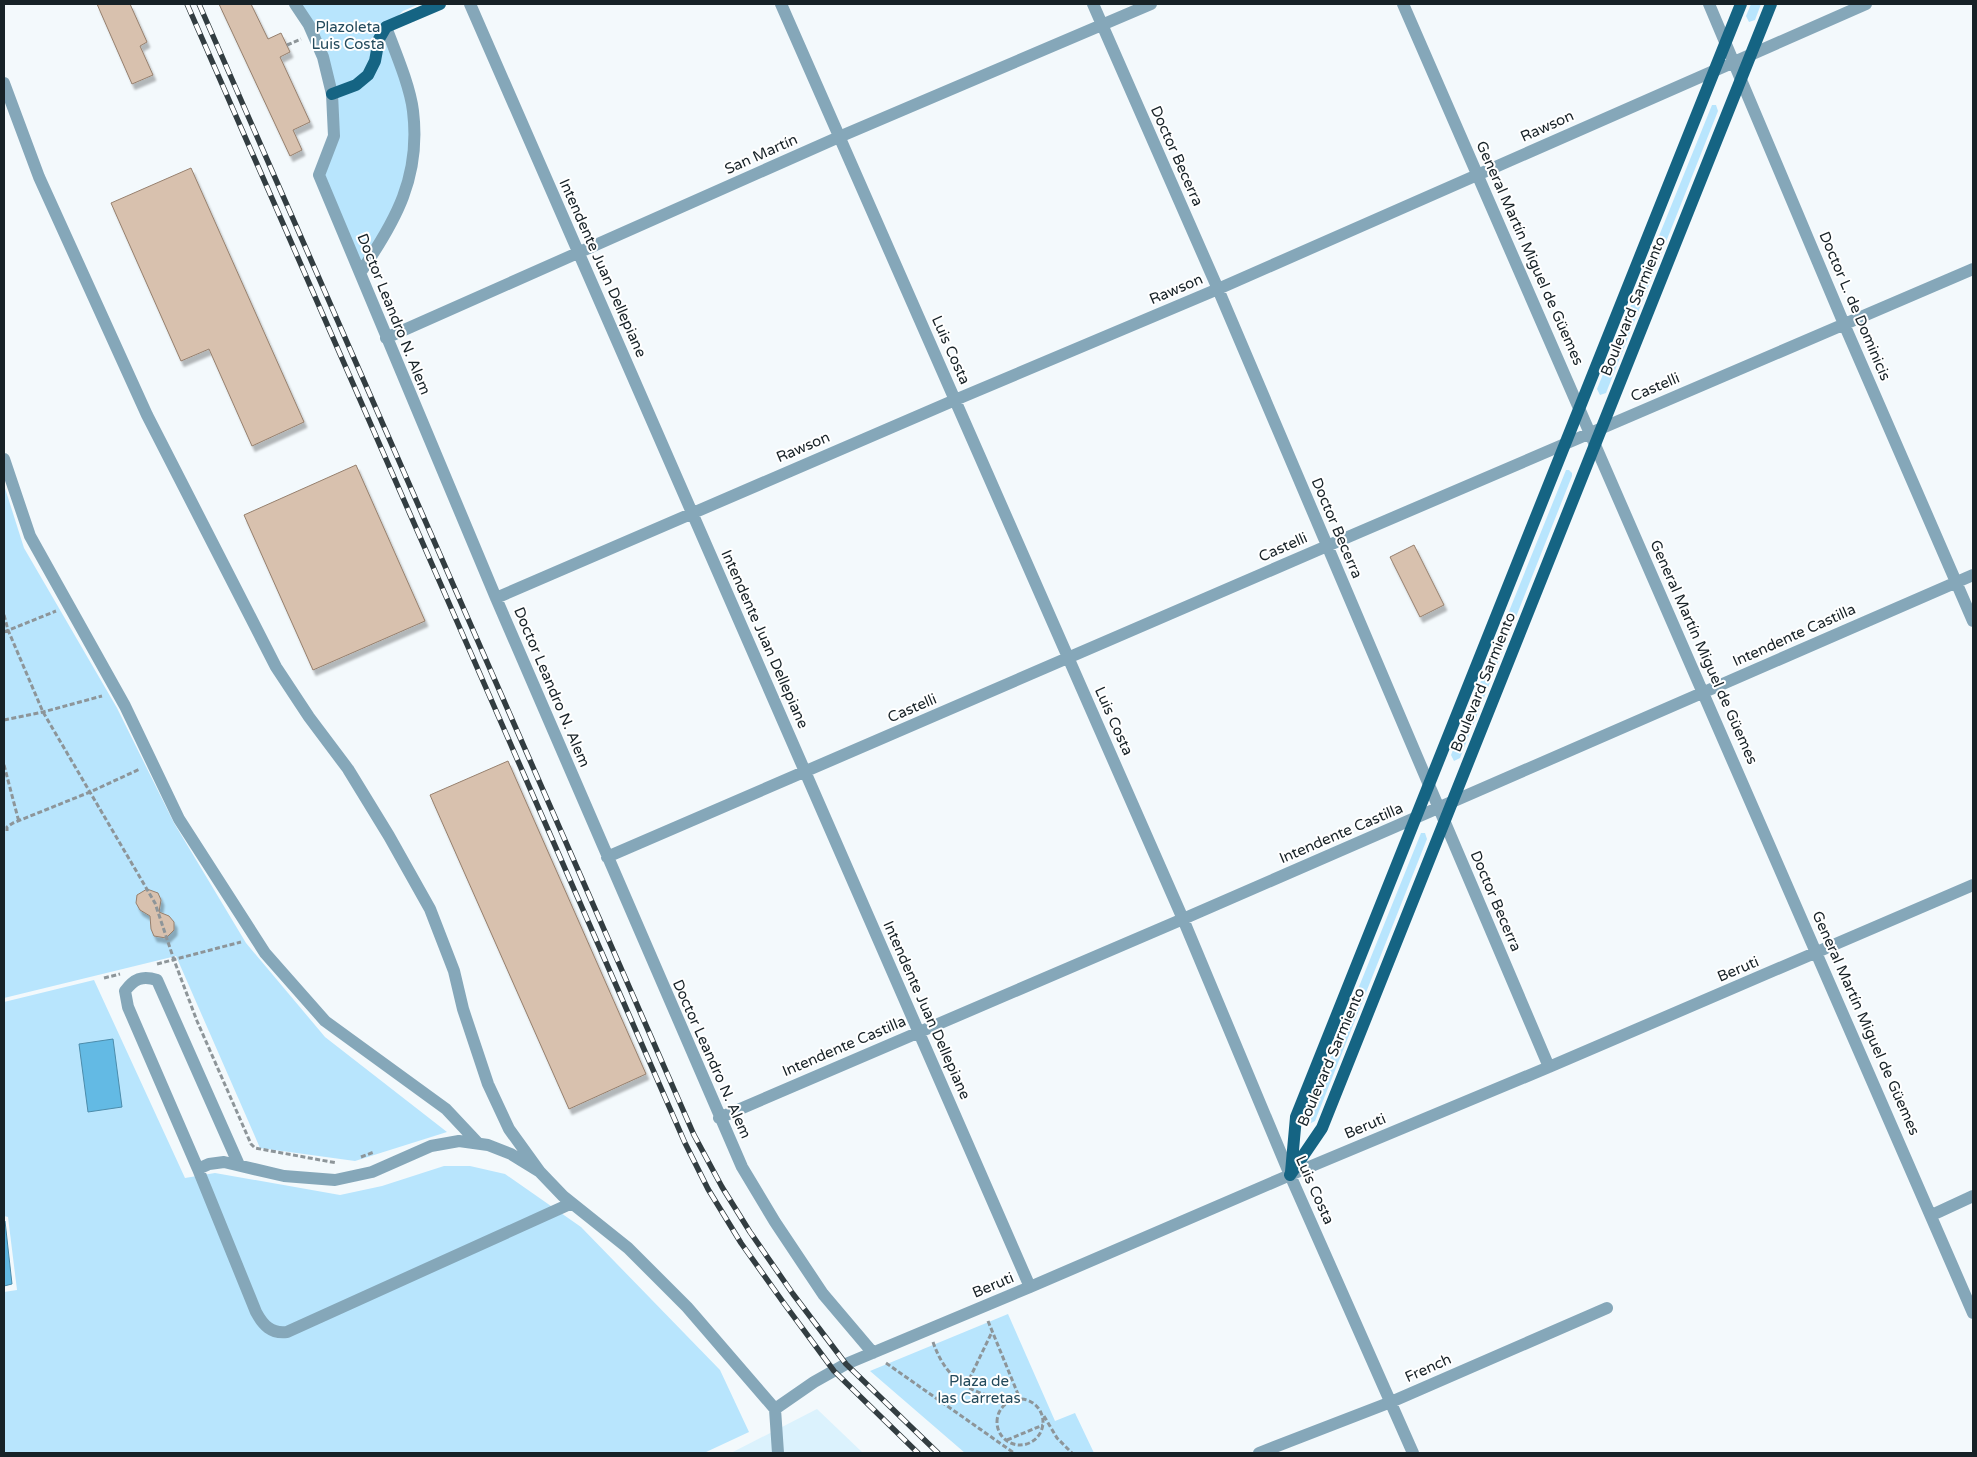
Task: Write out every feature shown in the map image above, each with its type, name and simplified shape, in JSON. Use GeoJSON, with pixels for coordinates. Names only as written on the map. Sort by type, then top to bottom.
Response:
{"type":"FeatureCollection","features":[{"type":"Feature","properties":{"kind":"main road"},"geometry":{"type":"LineString","coordinates":[[332,94],[356,85],[368,75],[375,61],[379,39],[386,27],[440,4]]}},
{"type":"Feature","properties":{"kind":"main road","name":"Boulevard Sarmiento"},"geometry":{"type":"LineString","coordinates":[[1290,1175],[1296,1117],[1741,4]]}},
{"type":"Feature","properties":{"kind":"main road","name":"Boulevard Sarmiento"},"geometry":{"type":"LineString","coordinates":[[1290,1175],[1322,1128],[1445,822],[1596,435],[1771,4]]}},
{"type":"Feature","properties":{"kind":"street","name":"Doctor Leandro N. Alem"},"geometry":{"type":"LineString","coordinates":[[295,4],[309,25],[323,57],[332,94],[334,136],[320,175],[386,338],[496,598],[719,1118],[742,1167],[775,1222],[824,1294],[872,1353]]}},
{"type":"Feature","properties":{"kind":"street","name":"Intendente Juan Dellepiane"},"geometry":{"type":"LineString","coordinates":[[470,4],[1030,1288]]}},
{"type":"Feature","properties":{"kind":"street","name":"Luis Costa"},"geometry":{"type":"LineString","coordinates":[[781,4],[1183,919],[1290,1175],[1413,1453]]}},
{"type":"Feature","properties":{"kind":"street","name":"Doctor Becerra"},"geometry":{"type":"LineString","coordinates":[[1093,4],[1218,289],[1549,1067]]}},
{"type":"Feature","properties":{"kind":"street","name":"San Martín"},"geometry":{"type":"LineString","coordinates":[[386,338],[840,137],[1151,4]]}},
{"type":"Feature","properties":{"kind":"street","name":"General Martín Miguel de Güemes"},"geometry":{"type":"LineString","coordinates":[[1403,4],[1579,408],[1596,435],[1704,693],[1932,1215],[1973,1314]]}},
{"type":"Feature","properties":{"kind":"street","name":"Doctor L. de Dominicis"},"geometry":{"type":"LineString","coordinates":[[1709,4],[1742,78],[1844,324],[1973,621]]}},
{"type":"Feature","properties":{"kind":"street","name":"Rawson"},"geometry":{"type":"LineString","coordinates":[[496,598],[1218,289],[1866,4]]}},
{"type":"Feature","properties":{"kind":"street"},"geometry":{"type":"LineString","coordinates":[[360,273],[384,238],[403,201],[414,157],[413,110],[398,58],[386,27]]}},
{"type":"Feature","properties":{"kind":"street"},"geometry":{"type":"LineString","coordinates":[[4,83],[39,176],[147,415],[276,667],[309,717],[348,769],[389,836],[430,910],[454,971],[463,1009],[488,1084],[509,1129],[540,1172],[572,1203],[628,1248],[687,1307],[776,1409],[778,1453]]}},
{"type":"Feature","properties":{"kind":"street","name":"Castelli"},"geometry":{"type":"LineString","coordinates":[[608,857],[1565,444],[1596,435],[1844,324],[1973,269]]}},
{"type":"Feature","properties":{"kind":"street"},"geometry":{"type":"LineString","coordinates":[[4,458],[30,536],[117,692],[179,819],[265,953],[325,1021],[446,1109],[477,1142]]}},
{"type":"Feature","properties":{"kind":"street","name":"Intendente Castilla"},"geometry":{"type":"LineString","coordinates":[[719,1118],[1452,803],[1973,575]]}},
{"type":"Feature","properties":{"kind":"street","name":"Beruti"},"geometry":{"type":"LineString","coordinates":[[776,1409],[814,1382],[846,1364],[1030,1288],[1290,1175],[1549,1067],[1973,885]]}},
{"type":"Feature","properties":{"kind":"street"},"geometry":{"type":"LineString","coordinates":[[239,1165],[165,994],[157,980],[146,977],[132,982],[125,991],[128,1007],[198,1169],[256,1312],[262,1323],[270,1329],[279,1333],[287,1332],[572,1203]]}},
{"type":"Feature","properties":{"kind":"street"},"geometry":{"type":"LineString","coordinates":[[198,1169],[208,1164],[224,1162],[284,1176],[335,1180],[372,1172],[432,1146],[459,1142],[477,1142],[511,1154],[540,1172]]}},
{"type":"Feature","properties":{"kind":"street"},"geometry":{"type":"LineString","coordinates":[[1932,1215],[1973,1196]]}},
{"type":"Feature","properties":{"kind":"street","name":"French"},"geometry":{"type":"LineString","coordinates":[[1259,1453],[1391,1402],[1607,1308]]}},
{"type":"Feature","properties":{"kind":"path"},"geometry":{"type":"LineString","coordinates":[[4,632],[68,606]]}},
{"type":"Feature","properties":{"kind":"path"},"geometry":{"type":"LineString","coordinates":[[4,615],[8,630],[43,712],[155,903],[197,1021],[251,1144],[255,1148],[263,1150],[343,1164]]}},
{"type":"Feature","properties":{"kind":"path"},"geometry":{"type":"LineString","coordinates":[[4,720],[43,712],[117,692]]}},
{"type":"Feature","properties":{"kind":"path"},"geometry":{"type":"LineString","coordinates":[[4,823],[6,831],[10,824],[90,792],[152,763]]}},
{"type":"Feature","properties":{"kind":"path"},"geometry":{"type":"LineString","coordinates":[[4,765],[18,822]]}},
{"type":"Feature","properties":{"kind":"path"},"geometry":{"type":"LineString","coordinates":[[156,964],[256,938]]}},
{"type":"Feature","properties":{"kind":"path"},"geometry":{"type":"LineString","coordinates":[[104,978],[121,974]]}},
{"type":"Feature","properties":{"kind":"path"},"geometry":{"type":"LineString","coordinates":[[360,1158],[378,1151]]}},
{"type":"Feature","properties":{"kind":"path"},"geometry":{"type":"LineString","coordinates":[[982,1307],[1020,1399]]}},
{"type":"Feature","properties":{"kind":"path"},"geometry":{"type":"LineString","coordinates":[[929,1330],[944,1368],[966,1386],[998,1398],[1031,1401],[1038,1406],[1057,1438],[1072,1453]]}},
{"type":"Feature","properties":{"kind":"path"},"geometry":{"type":"LineString","coordinates":[[966,1386],[992,1332]]}},
{"type":"Feature","properties":{"kind":"path"},"geometry":{"type":"LineString","coordinates":[[872,1353],[1014,1453]]}},
{"type":"Feature","properties":{"kind":"path"},"geometry":{"type":"LineString","coordinates":[[1012,1400],[1003,1407],[997,1421],[1002,1436],[1015,1444],[1029,1443],[1040,1434],[1043,1425],[1042,1413]]}},
{"type":"Feature","properties":{"kind":"path"},"geometry":{"type":"LineString","coordinates":[[1008,1440],[1043,1425]]}},
{"type":"Feature","properties":{"kind":"shaded area"},"geometry":{"type":"Polygon","coordinates":[[[817,1409],[863,1453],[731,1453],[817,1409]]]}},
{"type":"Feature","properties":{"kind":"green space","name":"Plazoleta Luis Costa"},"geometry":{"type":"Polygon","coordinates":[[[295,4],[419,4],[403,11],[386,27],[413,110],[403,201],[360,273],[319,175],[334,136],[332,94],[295,4]]]}},
{"type":"Feature","properties":{"kind":"green space"},"geometry":{"type":"Polygon","coordinates":[[[1751,4],[1761,4],[1755,20],[1749,22],[1746,16],[1751,4]]]}},
{"type":"Feature","properties":{"kind":"green space"},"geometry":{"type":"Polygon","coordinates":[[[1712,105],[1716,105],[1718,111],[1606,393],[1600,395],[1597,389],[1712,105]]]}},
{"type":"Feature","properties":{"kind":"green space"},"geometry":{"type":"Polygon","coordinates":[[[1566,470],[1572,473],[1572,476],[1460,758],[1454,761],[1451,755],[1566,470]]]}},
{"type":"Feature","properties":{"kind":"green space"},"geometry":{"type":"Polygon","coordinates":[[[4,485],[24,548],[117,708],[174,823],[246,943],[325,1037],[447,1132],[355,1161],[260,1148],[176,956],[4,998],[4,485]]]}},
{"type":"Feature","properties":{"kind":"green space"},"geometry":{"type":"Polygon","coordinates":[[[1421,833],[1425,833],[1427,839],[1315,1121],[1309,1124],[1306,1118],[1421,833]]]}},
{"type":"Feature","properties":{"kind":"green space"},"geometry":{"type":"Polygon","coordinates":[[[94,980],[185,1178],[215,1173],[340,1195],[382,1186],[444,1166],[470,1166],[505,1174],[581,1227],[720,1370],[749,1432],[704,1453],[4,1453],[4,1292],[17,1290],[8,1217],[4,1216],[4,1002],[94,980]]]}},
{"type":"Feature","properties":{"kind":"green space","name":"Plaza de las Carretas"},"geometry":{"type":"Polygon","coordinates":[[[1008,1314],[1055,1421],[1075,1413],[1094,1453],[965,1453],[870,1371],[1008,1314]]]}},
{"type":"Feature","properties":{"kind":"water"},"geometry":{"type":"Polygon","coordinates":[[[113,1039],[122,1107],[88,1112],[79,1044],[113,1039]]]}},
{"type":"Feature","properties":{"kind":"water"},"geometry":{"type":"Polygon","coordinates":[[[4,1221],[12,1284],[4,1286],[4,1221]]]}},
{"type":"Feature","properties":{"kind":"building"},"geometry":{"type":"Polygon","coordinates":[[[97,4],[130,4],[147,42],[140,46],[153,75],[132,84],[97,4]]]}},
{"type":"Feature","properties":{"kind":"building"},"geometry":{"type":"Polygon","coordinates":[[[219,4],[251,4],[268,39],[281,33],[290,52],[280,57],[310,122],[293,130],[302,150],[290,156],[219,4]]]}},
{"type":"Feature","properties":{"kind":"building"},"geometry":{"type":"Polygon","coordinates":[[[191,168],[304,422],[252,446],[209,349],[181,361],[111,203],[191,168]]]}},
{"type":"Feature","properties":{"kind":"building"},"geometry":{"type":"Polygon","coordinates":[[[356,465],[425,621],[313,670],[244,515],[356,465]]]}},
{"type":"Feature","properties":{"kind":"building"},"geometry":{"type":"Polygon","coordinates":[[[1414,545],[1444,605],[1420,617],[1390,557],[1414,545]]]}},
{"type":"Feature","properties":{"kind":"building"},"geometry":{"type":"Polygon","coordinates":[[[508,761],[646,1074],[569,1109],[430,795],[508,761]]]}},
{"type":"Feature","properties":{"kind":"building"},"geometry":{"type":"Polygon","coordinates":[[[147,889],[158,893],[161,900],[159,912],[169,916],[174,922],[174,930],[166,938],[154,936],[151,929],[150,916],[140,910],[136,903],[137,895],[147,889]]]}},
{"type":"Feature","properties":{"kind":"railway"},"geometry":{"type":"LineString","coordinates":[[187,4],[685,1143],[708,1189],[741,1243],[834,1371],[918,1453]]}},
{"type":"Feature","properties":{"kind":"railway"},"geometry":{"type":"LineString","coordinates":[[199,4],[694,1135],[722,1187],[750,1232],[793,1294],[846,1364],[938,1453]]}}]}
